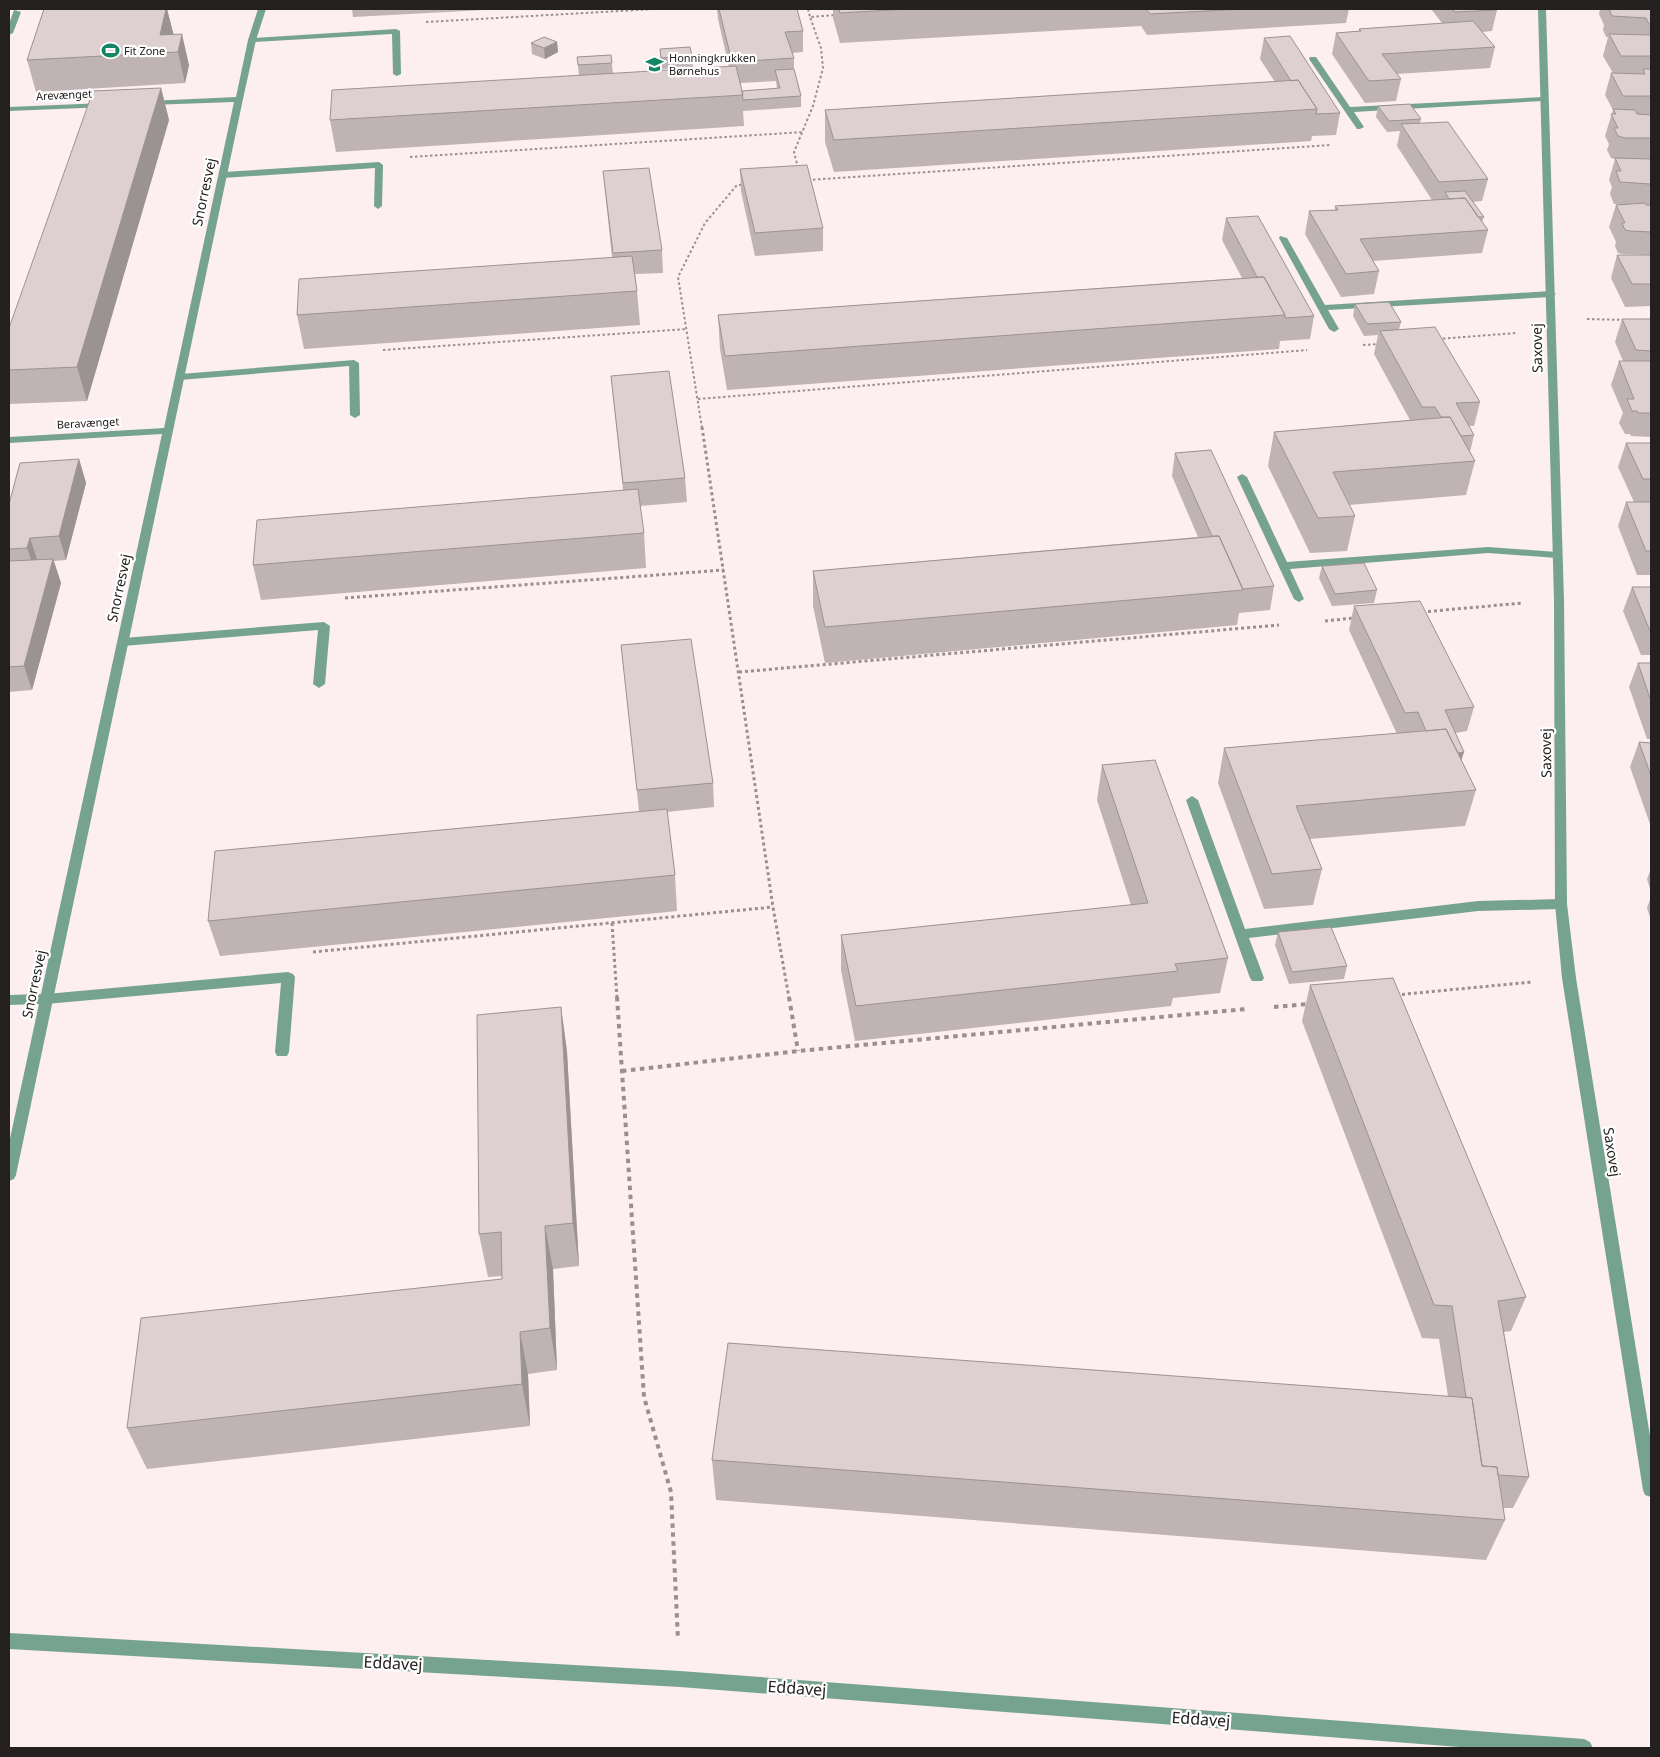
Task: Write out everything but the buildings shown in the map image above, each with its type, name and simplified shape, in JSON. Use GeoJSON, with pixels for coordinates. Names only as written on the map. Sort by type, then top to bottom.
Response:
{"type":"FeatureCollection","features":[{"type":"Feature","properties":{"kind":"street","name":"Snorresvej"},"geometry":{"type":"LineString","coordinates":[[9,1175],[239,99],[252,40],[262,9]]}},
{"type":"Feature","properties":{"kind":"street","name":"Saxovej"},"geometry":{"type":"LineString","coordinates":[[1542,9],[1543,99],[1552,324],[1559,600],[1561,904],[1569,978],[1651,1490]]}},
{"type":"Feature","properties":{"kind":"street"},"geometry":{"type":"LineString","coordinates":[[9,33],[17,12]]}},
{"type":"Feature","properties":{"kind":"street"},"geometry":{"type":"LineString","coordinates":[[252,40],[396,31],[397,74]]}},
{"type":"Feature","properties":{"kind":"street"},"geometry":{"type":"LineString","coordinates":[[1312,59],[1360,127]]}},
{"type":"Feature","properties":{"kind":"street"},"geometry":{"type":"LineString","coordinates":[[142,103],[239,99]]}},
{"type":"Feature","properties":{"kind":"street"},"geometry":{"type":"LineString","coordinates":[[1347,110],[1543,99]]}},
{"type":"Feature","properties":{"kind":"street","name":"Arevænget"},"geometry":{"type":"LineString","coordinates":[[9,109],[113,104]]}},
{"type":"Feature","properties":{"kind":"street"},"geometry":{"type":"LineString","coordinates":[[223,175],[379,166],[378,206]]}},
{"type":"Feature","properties":{"kind":"street"},"geometry":{"type":"LineString","coordinates":[[1283,238],[1334,329]]}},
{"type":"Feature","properties":{"kind":"street"},"geometry":{"type":"LineString","coordinates":[[1323,308],[1551,294]]}},
{"type":"Feature","properties":{"kind":"street"},"geometry":{"type":"LineString","coordinates":[[180,376],[354,362],[355,415]]}},
{"type":"Feature","properties":{"kind":"street","name":"Beravænget"},"geometry":{"type":"LineString","coordinates":[[9,440],[168,431]]}},
{"type":"Feature","properties":{"kind":"street"},"geometry":{"type":"LineString","coordinates":[[1242,477],[1299,599]]}},
{"type":"Feature","properties":{"kind":"street"},"geometry":{"type":"LineString","coordinates":[[1284,566],[1488,550],[1557,555]]}},
{"type":"Feature","properties":{"kind":"street"},"geometry":{"type":"LineString","coordinates":[[123,642],[324,626],[319,684]]}},
{"type":"Feature","properties":{"kind":"street"},"geometry":{"type":"LineString","coordinates":[[1192,800],[1257,978]]}},
{"type":"Feature","properties":{"kind":"street"},"geometry":{"type":"LineString","coordinates":[[1241,934],[1478,906],[1561,904]]}},
{"type":"Feature","properties":{"kind":"street"},"geometry":{"type":"LineString","coordinates":[[9,1000],[46,999],[288,977],[282,1052]]}},
{"type":"Feature","properties":{"kind":"street","name":"Eddavej"},"geometry":{"type":"LineString","coordinates":[[9,1641],[680,1679],[1584,1748]]}},
{"type":"Feature","properties":{"kind":"path"},"geometry":{"type":"LineString","coordinates":[[396,31],[401,23],[655,9]]}},
{"type":"Feature","properties":{"kind":"path"},"geometry":{"type":"LineString","coordinates":[[799,171],[794,152],[804,132],[818,89],[823,59],[808,9]]}},
{"type":"Feature","properties":{"kind":"path"},"geometry":{"type":"LineString","coordinates":[[810,17],[839,15]]}},
{"type":"Feature","properties":{"kind":"path"},"geometry":{"type":"LineString","coordinates":[[379,166],[392,158],[804,132]]}},
{"type":"Feature","properties":{"kind":"path"},"geometry":{"type":"LineString","coordinates":[[802,180],[1338,145]]}},
{"type":"Feature","properties":{"kind":"path"},"geometry":{"type":"LineString","coordinates":[[746,184],[737,185],[704,223],[678,277],[724,570],[773,907],[798,1051]]}},
{"type":"Feature","properties":{"kind":"path"},"geometry":{"type":"LineString","coordinates":[[1435,340],[1552,324],[1632,320]]}},
{"type":"Feature","properties":{"kind":"path"},"geometry":{"type":"LineString","coordinates":[[354,362],[370,351],[687,329]]}},
{"type":"Feature","properties":{"kind":"path"},"geometry":{"type":"LineString","coordinates":[[1357,346],[1386,344]]}},
{"type":"Feature","properties":{"kind":"path"},"geometry":{"type":"LineString","coordinates":[[698,399],[1308,350]]}},
{"type":"Feature","properties":{"kind":"path"},"geometry":{"type":"LineString","coordinates":[[338,598],[724,570]]}},
{"type":"Feature","properties":{"kind":"path"},"geometry":{"type":"LineString","coordinates":[[1413,613],[1559,600]]}},
{"type":"Feature","properties":{"kind":"path"},"geometry":{"type":"LineString","coordinates":[[1316,622],[1354,618]]}},
{"type":"Feature","properties":{"kind":"path"},"geometry":{"type":"LineString","coordinates":[[739,672],[1286,624]]}},
{"type":"Feature","properties":{"kind":"path"},"geometry":{"type":"LineString","coordinates":[[307,953],[773,907]]}},
{"type":"Feature","properties":{"kind":"path"},"geometry":{"type":"LineString","coordinates":[[612,923],[644,1397],[671,1492],[680,1679]]}},
{"type":"Feature","properties":{"kind":"path"},"geometry":{"type":"LineString","coordinates":[[1394,995],[1569,978]]}},
{"type":"Feature","properties":{"kind":"path"},"geometry":{"type":"LineString","coordinates":[[1268,1007],[1317,1003]]}},
{"type":"Feature","properties":{"kind":"path"},"geometry":{"type":"LineString","coordinates":[[622,1071],[798,1051],[1248,1009]]}},
{"type":"Feature","properties":{"kind":"place","name":"Fit Zone"},"geometry":{"type":"Point","coordinates":[110,51]}},
{"type":"Feature","properties":{"kind":"place","name":"Honningkrukken Børnehus"},"geometry":{"type":"Point","coordinates":[655,64]}}]}
